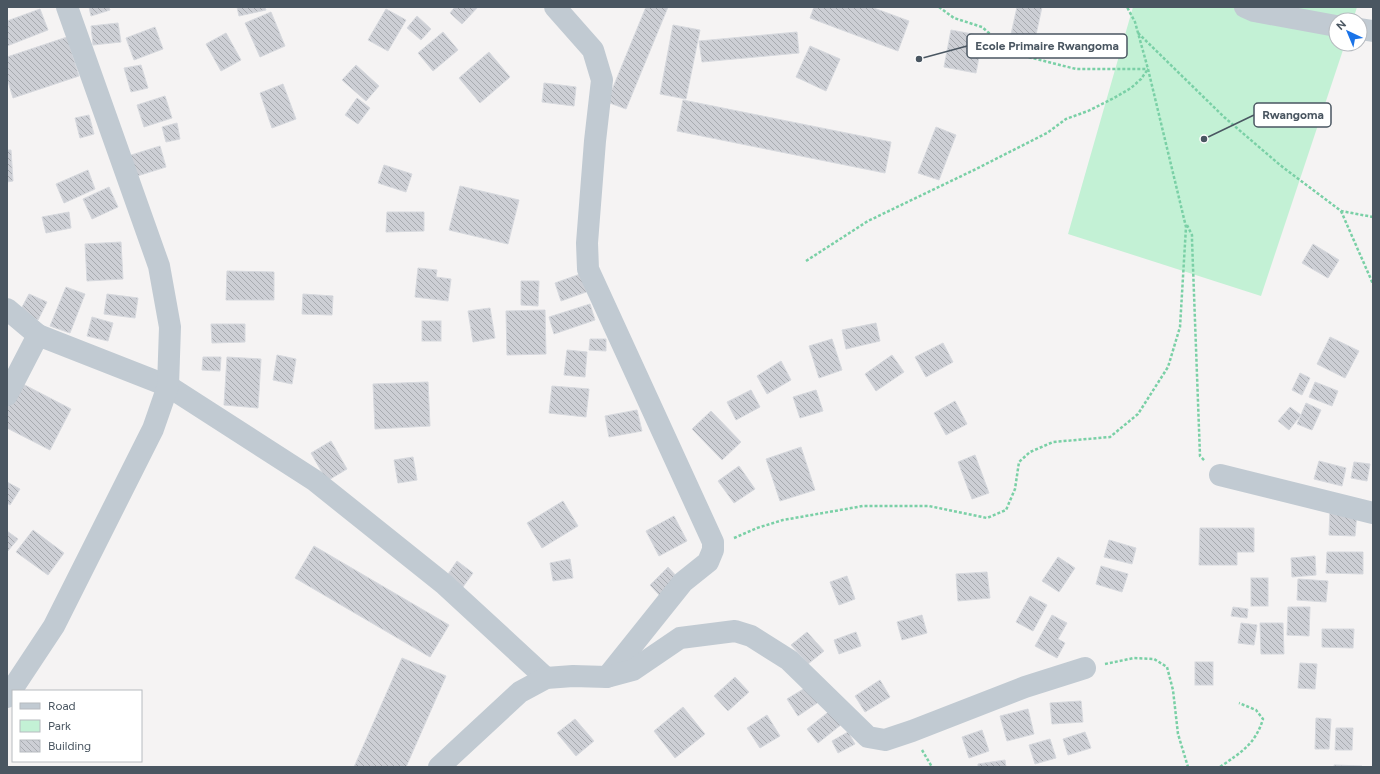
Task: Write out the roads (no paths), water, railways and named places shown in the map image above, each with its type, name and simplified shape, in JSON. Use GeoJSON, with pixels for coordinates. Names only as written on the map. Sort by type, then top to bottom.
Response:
{"type":"FeatureCollection","features":[{"type":"Feature","properties":{"kind":"street"},"geometry":{"type":"LineString","coordinates":[[7,697],[54,626],[153,429],[168,386],[170,327],[159,266],[67,7]]}},
{"type":"Feature","properties":{"kind":"street"},"geometry":{"type":"LineString","coordinates":[[555,7],[593,50],[602,80],[595,141],[587,243],[588,269],[713,542],[713,550],[708,562],[683,582],[606,677]]}},
{"type":"Feature","properties":{"kind":"street"},"geometry":{"type":"LineString","coordinates":[[1245,7],[1254,11],[1328,25]]}},
{"type":"Feature","properties":{"kind":"street"},"geometry":{"type":"LineString","coordinates":[[7,308],[38,335],[168,386],[314,480],[444,584],[546,678]]}},
{"type":"Feature","properties":{"kind":"street"},"geometry":{"type":"LineString","coordinates":[[7,395],[38,335]]}},
{"type":"Feature","properties":{"kind":"street"},"geometry":{"type":"LineString","coordinates":[[1220,475],[1373,513]]}},
{"type":"Feature","properties":{"kind":"street"},"geometry":{"type":"LineString","coordinates":[[439,767],[520,692],[546,678],[573,676],[606,677],[633,670],[680,638],[735,631],[752,636],[789,660],[868,737],[885,740],[1025,687],[1086,668]]}},
{"type":"Feature","properties":{"kind":"place","name":"Ecole Primaire Rwangoma"},"geometry":{"type":"Point","coordinates":[919,59]}},
{"type":"Feature","properties":{"kind":"place","name":"Rwangoma"},"geometry":{"type":"Point","coordinates":[1204,139]}}]}
